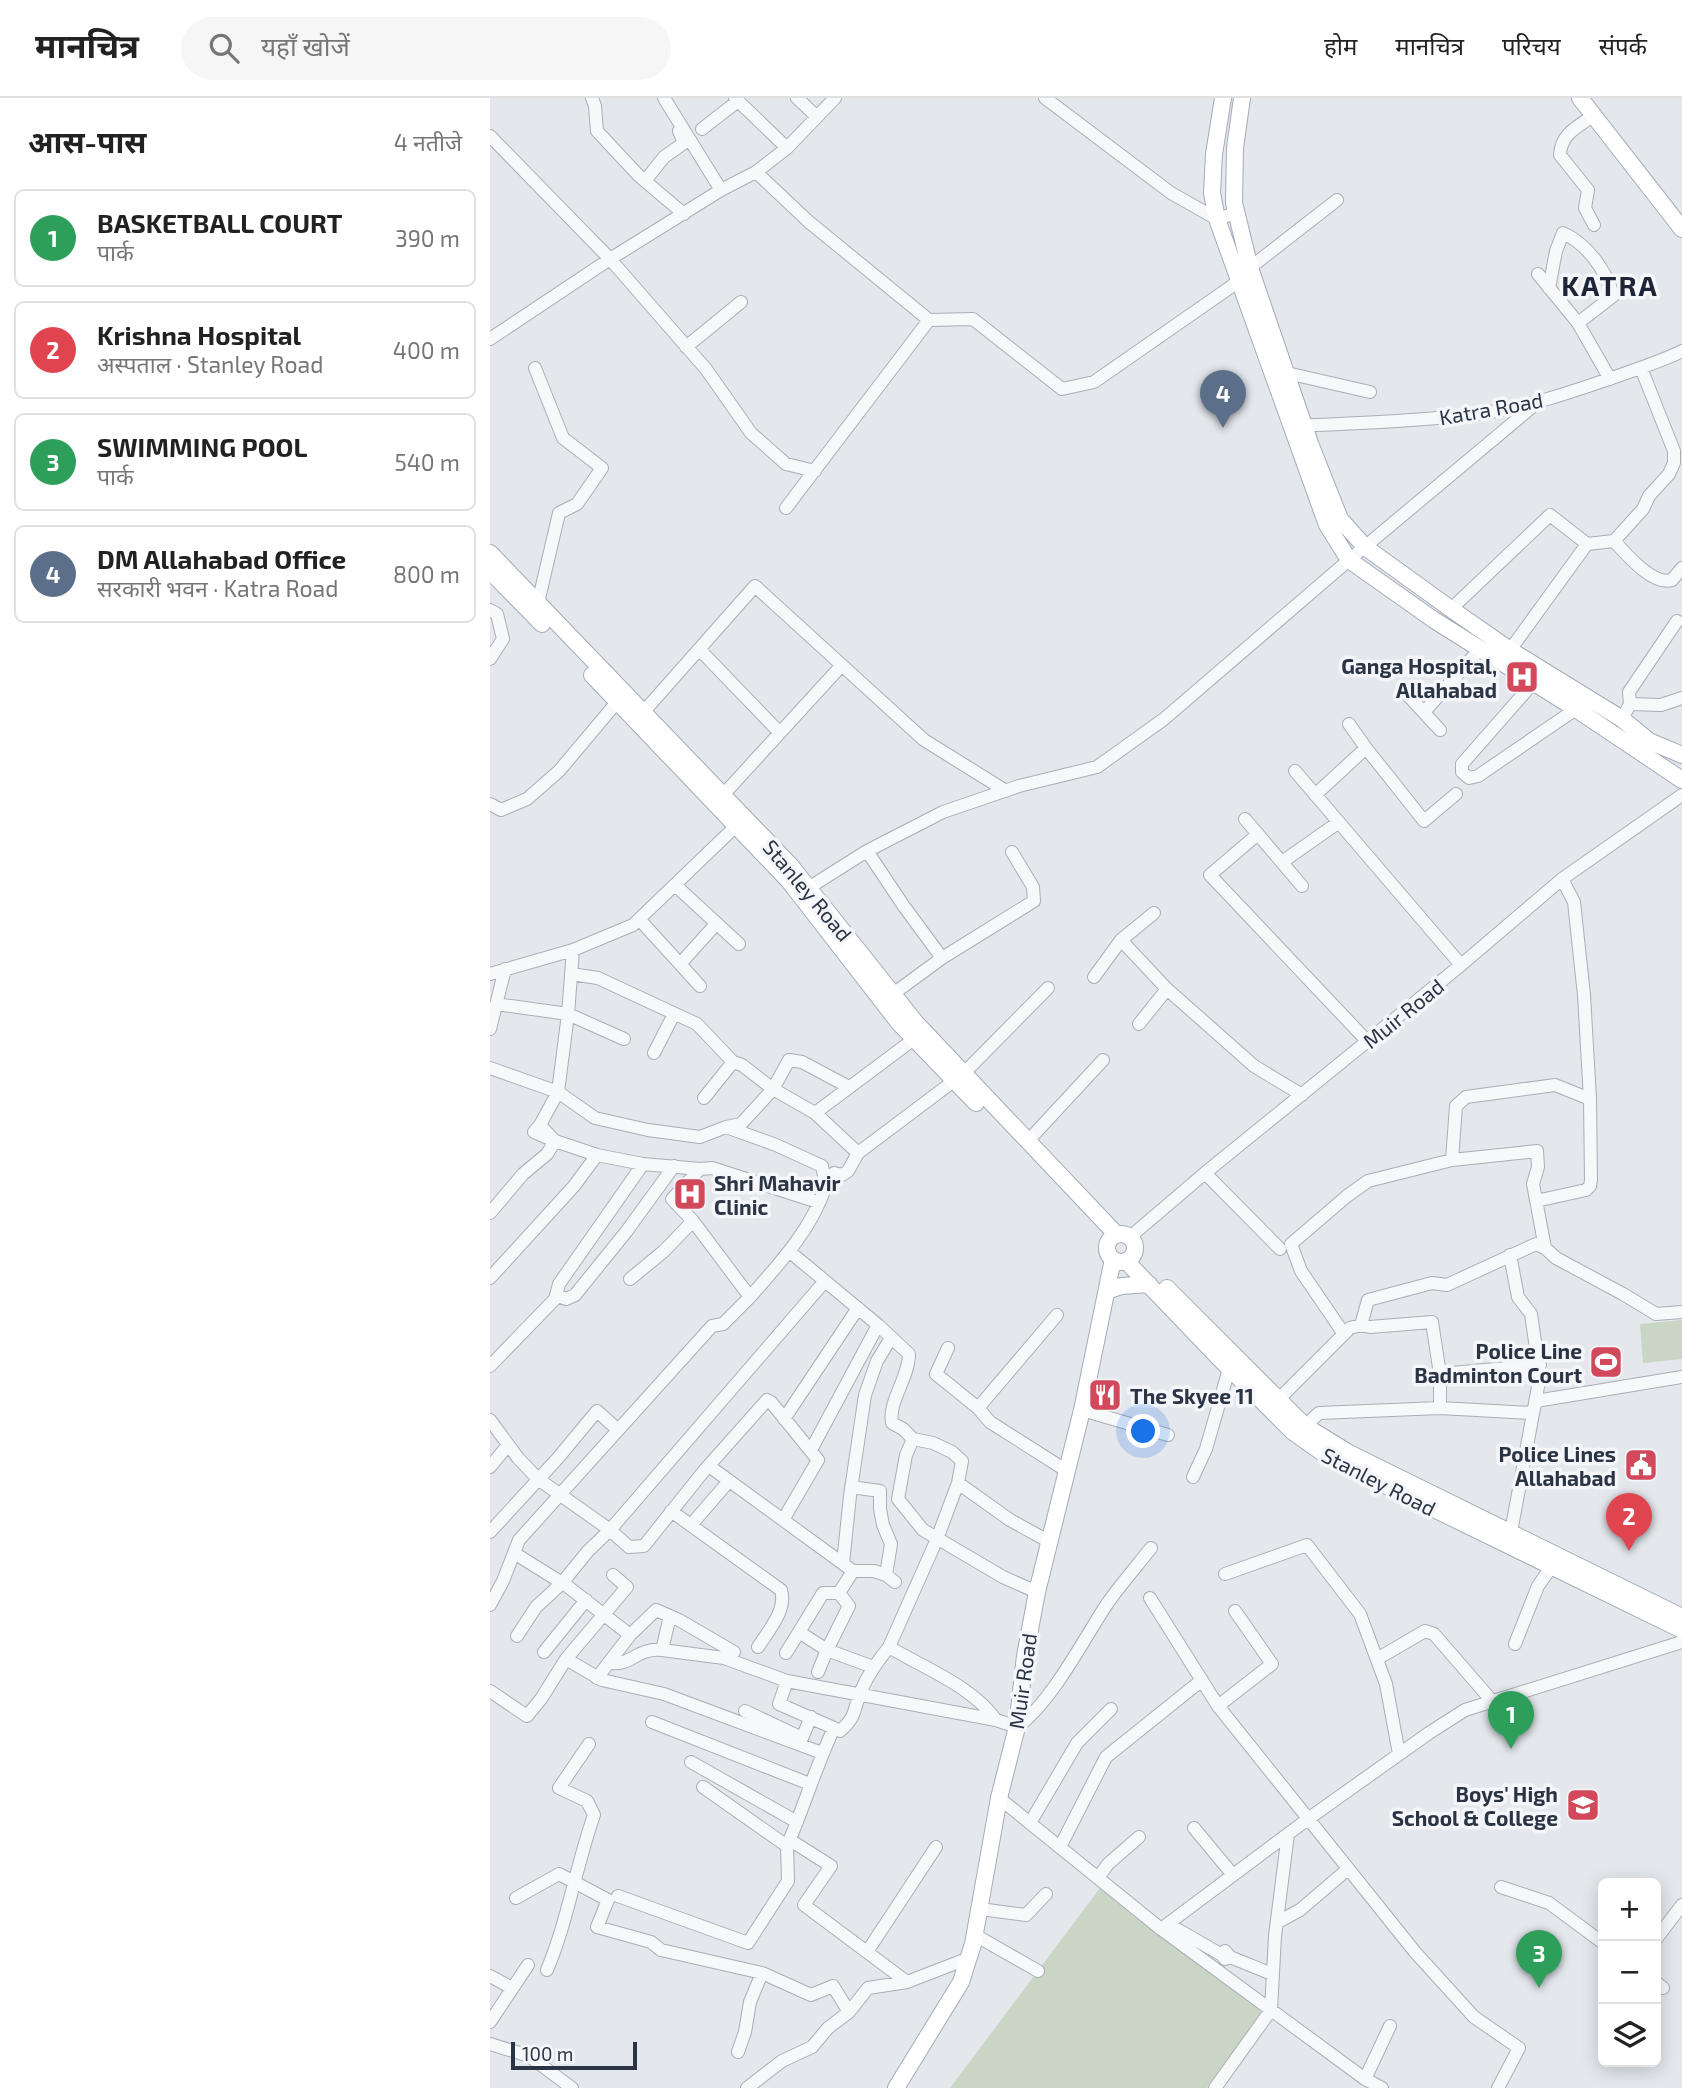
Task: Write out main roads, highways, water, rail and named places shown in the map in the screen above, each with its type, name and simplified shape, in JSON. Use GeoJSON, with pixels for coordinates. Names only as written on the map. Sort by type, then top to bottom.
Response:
{"type":"FeatureCollection","features":[{"type":"Feature","properties":{"kind":"main road"},"geometry":{"type":"LineString","coordinates":[[1223,98],[1214,154],[1212,193],[1217,219],[1245,274],[1280,371],[1299,426],[1327,526],[1349,560],[1434,620],[1576,709],[1682,780]]}},
{"type":"Feature","properties":{"kind":"main road"},"geometry":{"type":"LineString","coordinates":[[1242,98],[1235,148],[1234,204],[1245,274]]}},
{"type":"Feature","properties":{"kind":"main road"},"geometry":{"type":"LineString","coordinates":[[1580,98],[1682,229]]}},
{"type":"Feature","properties":{"kind":"main road"},"geometry":{"type":"LineString","coordinates":[[1299,426],[1340,519],[1365,547],[1510,650],[1622,719],[1649,741],[1682,755]]}},
{"type":"Feature","properties":{"kind":"main road","name":"Stanley Road"},"geometry":{"type":"LineString","coordinates":[[490,553],[737,825],[805,891],[914,1040],[1027,1142],[1119,1237]]}},
{"type":"Feature","properties":{"kind":"main road","name":"Stanley Road"},"geometry":{"type":"LineString","coordinates":[[490,571],[617,702],[639,717],[723,795],[893,995],[958,1077],[1119,1237]]}},
{"type":"Feature","properties":{"kind":"main road"},"geometry":{"type":"LineString","coordinates":[[1119,1237],[1134,1245],[1124,1258],[1108,1252],[1119,1237]]}},
{"type":"Feature","properties":{"kind":"main road","name":"Stanley Road"},"geometry":{"type":"LineString","coordinates":[[1124,1258],[1293,1433],[1327,1456],[1682,1630]]}},
{"type":"Feature","properties":{"kind":"main road","name":"Stanley Road"},"geometry":{"type":"LineString","coordinates":[[1124,1258],[1305,1426],[1349,1453],[1682,1617]]}},
{"type":"Feature","properties":{"kind":"main road","name":"Muir Road"},"geometry":{"type":"LineString","coordinates":[[897,2088],[961,1982],[969,1958],[999,1798],[1017,1727],[1025,1657],[1037,1592],[1082,1410],[1107,1291],[1124,1258]]}},
{"type":"Feature","properties":{"kind":"main road"},"geometry":{"type":"LineString","coordinates":[[1107,1291],[1121,1286],[1149,1284]]}},
{"type":"Feature","properties":{"kind":"place","name":"DM Allahabad Office"},"geometry":{"type":"Point","coordinates":[1223,428]}},
{"type":"Feature","properties":{"kind":"place","name":"Ganga Hospital, Allahabad"},"geometry":{"type":"Point","coordinates":[1522,677]}},
{"type":"Feature","properties":{"kind":"place","name":"Shri Mahavir Clinic"},"geometry":{"type":"Point","coordinates":[690,1194]}},
{"type":"Feature","properties":{"kind":"place","name":"Police Line Badminton Court"},"geometry":{"type":"Point","coordinates":[1606,1362]}},
{"type":"Feature","properties":{"kind":"place","name":"The Skyee 11"},"geometry":{"type":"Point","coordinates":[1105,1395]}},
{"type":"Feature","properties":{"kind":"place","name":"Police Lines Allahabad"},"geometry":{"type":"Point","coordinates":[1641,1465]}},
{"type":"Feature","properties":{"kind":"place","name":"Krishna Hospital"},"geometry":{"type":"Point","coordinates":[1629,1551]}},
{"type":"Feature","properties":{"kind":"place","name":"BASKETBALL COURT"},"geometry":{"type":"Point","coordinates":[1511,1749]}},
{"type":"Feature","properties":{"kind":"place","name":"Boys' High School & College"},"geometry":{"type":"Point","coordinates":[1583,1805]}},
{"type":"Feature","properties":{"kind":"place","name":"SWIMMING POOL"},"geometry":{"type":"Point","coordinates":[1539,1988]}},
{"type":"Feature","properties":{"kind":"district","name":"KATRA"},"geometry":{"type":"Point","coordinates":[1610,285]}}]}
